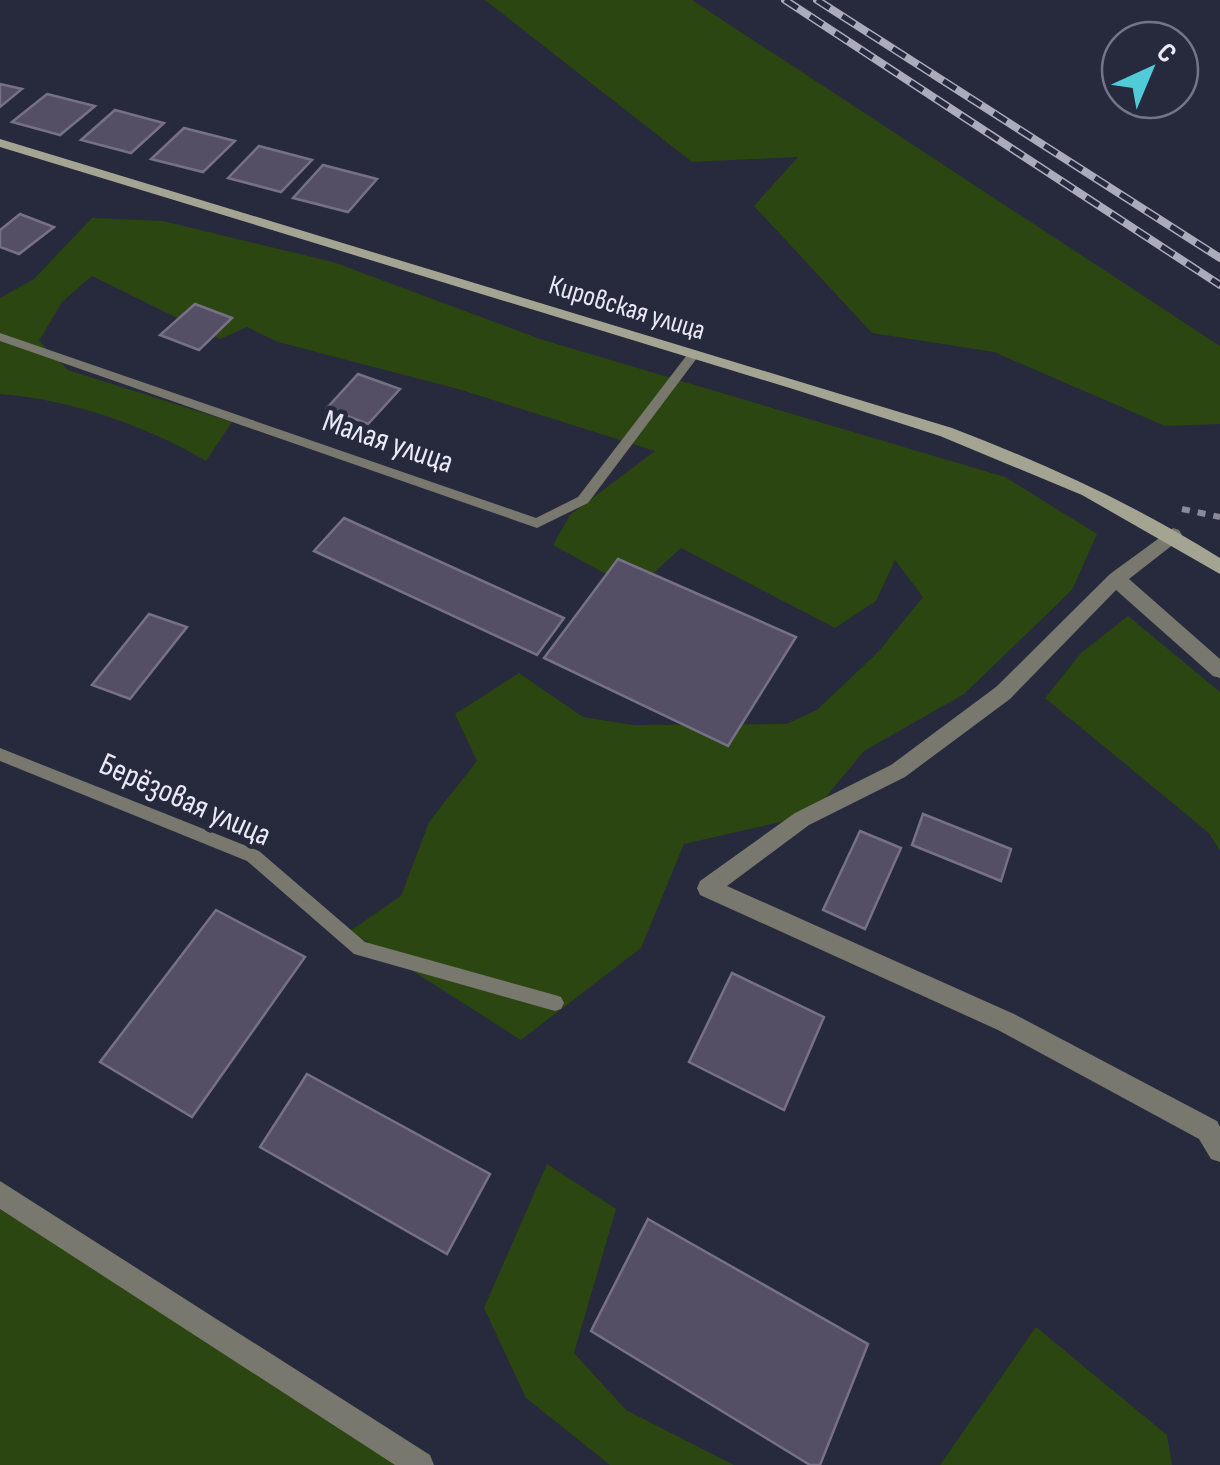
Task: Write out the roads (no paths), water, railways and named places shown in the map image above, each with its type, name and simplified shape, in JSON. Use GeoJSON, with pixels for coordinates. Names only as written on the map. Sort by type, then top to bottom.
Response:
{"type":"FeatureCollection","features":[{"type":"Feature","properties":{"kind":"main road","name":"Кировская улица"},"geometry":{"type":"LineString","coordinates":[[0,143],[918,422],[1082,488],[1174,535],[1220,567]]}},
{"type":"Feature","properties":{"kind":"street"},"geometry":{"type":"LineString","coordinates":[[1174,535],[1116,579],[1003,693],[898,771],[802,819],[708,888],[1006,1022],[1208,1130],[1220,1150]]}},
{"type":"Feature","properties":{"kind":"street"},"geometry":{"type":"LineString","coordinates":[[1116,579],[1220,670]]}},
{"type":"Feature","properties":{"kind":"street"},"geometry":{"type":"LineString","coordinates":[[0,1194],[420,1465]]}},
{"type":"Feature","properties":{"kind":"lane","name":"Малая улица"},"geometry":{"type":"LineString","coordinates":[[0,337],[538,523],[583,500],[694,354]]}},
{"type":"Feature","properties":{"kind":"lane","name":"Берёзовая улица"},"geometry":{"type":"LineString","coordinates":[[0,754],[253,856],[360,948],[555,1003]]}},
{"type":"Feature","properties":{"kind":"railway"},"geometry":{"type":"LineString","coordinates":[[785,0],[1220,285]]}},
{"type":"Feature","properties":{"kind":"railway"},"geometry":{"type":"LineString","coordinates":[[817,0],[1220,258]]}}]}
